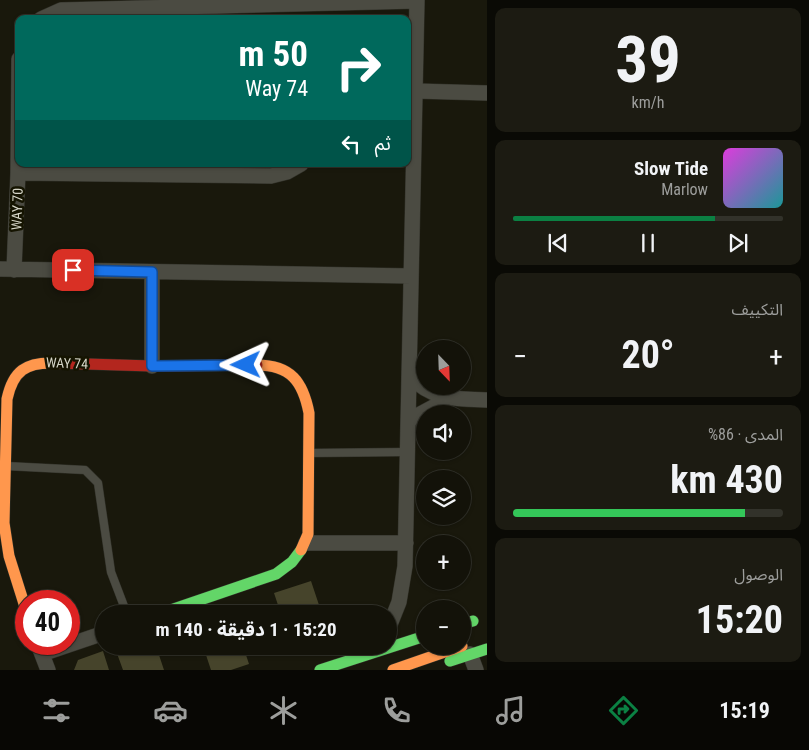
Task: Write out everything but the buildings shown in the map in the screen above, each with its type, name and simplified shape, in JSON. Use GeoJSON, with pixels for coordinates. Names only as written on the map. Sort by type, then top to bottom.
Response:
{"type":"FeatureCollection","features":[{"type":"Feature","properties":{"kind":"street"},"geometry":{"type":"LineString","coordinates":[[50,15],[61,10],[102,4],[313,12],[417,0],[406,542],[403,590],[397,605]]}},
{"type":"Feature","properties":{"kind":"street"},"geometry":{"type":"LineString","coordinates":[[416,91],[486,93]]}},
{"type":"Feature","properties":{"kind":"street","name":"WAY 70"},"geometry":{"type":"LineString","coordinates":[[7,269],[18,167]]}},
{"type":"Feature","properties":{"kind":"street"},"geometry":{"type":"LineString","coordinates":[[18,173],[271,176],[287,172],[295,167]]}},
{"type":"Feature","properties":{"kind":"street"},"geometry":{"type":"LineString","coordinates":[[7,269],[411,276]]}},
{"type":"Feature","properties":{"kind":"street"},"geometry":{"type":"LineString","coordinates":[[152,272],[152,366]]}},
{"type":"Feature","properties":{"kind":"street","name":"WAY 74"},"geometry":{"type":"LineString","coordinates":[[20,590],[5,540],[2,485],[6,466],[4,399],[18,373],[29,364],[37,362],[152,366],[264,365],[288,372],[300,383],[306,397],[309,453],[308,534],[306,543]]}},
{"type":"Feature","properties":{"kind":"street"},"geometry":{"type":"LineString","coordinates":[[410,376],[423,388],[448,399],[486,400]]}},
{"type":"Feature","properties":{"kind":"street"},"geometry":{"type":"LineString","coordinates":[[409,420],[448,399]]}},
{"type":"Feature","properties":{"kind":"street"},"geometry":{"type":"LineString","coordinates":[[185,605],[276,574],[297,558],[306,543],[406,542]]}},
{"type":"Feature","properties":{"kind":"street"},"geometry":{"type":"LineString","coordinates":[[80,639],[95,635]]}},
{"type":"Feature","properties":{"kind":"street"},"geometry":{"type":"LineString","coordinates":[[397,643],[416,638]]}},
{"type":"Feature","properties":{"kind":"street"},"geometry":{"type":"LineString","coordinates":[[471,646],[486,638]]}},
{"type":"Feature","properties":{"kind":"street"},"geometry":{"type":"LineString","coordinates":[[471,649],[486,649]]}},
{"type":"Feature","properties":{"kind":"street"},"geometry":{"type":"LineString","coordinates":[[42,655],[48,670]]}},
{"type":"Feature","properties":{"kind":"street"},"geometry":{"type":"LineString","coordinates":[[320,670],[358,655]]}},
{"type":"Feature","properties":{"kind":"street"},"geometry":{"type":"LineString","coordinates":[[394,670],[445,655]]}},
{"type":"Feature","properties":{"kind":"street"},"geometry":{"type":"LineString","coordinates":[[419,670],[452,655]]}},
{"type":"Feature","properties":{"kind":"street"},"geometry":{"type":"LineString","coordinates":[[469,655],[479,668]]}},
{"type":"Feature","properties":{"kind":"lane"},"geometry":{"type":"LineString","coordinates":[[309,453],[408,452]]}},
{"type":"Feature","properties":{"kind":"lane"},"geometry":{"type":"LineString","coordinates":[[6,466],[85,470],[98,483],[111,572],[124,605]]}},
{"type":"Feature","properties":{"kind":"traffic: fast"},"geometry":{"type":"LineString","coordinates":[[185,605],[276,574],[292,562],[301,550]]}},
{"type":"Feature","properties":{"kind":"traffic: fast"},"geometry":{"type":"LineString","coordinates":[[320,670],[416,639]]}},
{"type":"Feature","properties":{"kind":"traffic: fast"},"geometry":{"type":"LineString","coordinates":[[450,661],[487,649]]}},
{"type":"Feature","properties":{"kind":"traffic: slow"},"geometry":{"type":"LineString","coordinates":[[20,590],[9,556],[4,523],[7,399],[13,381],[22,370],[36,364],[54,363]]}},
{"type":"Feature","properties":{"kind":"traffic: slow"},"geometry":{"type":"LineString","coordinates":[[257,365],[279,368],[294,377],[303,392],[309,413],[308,534],[301,550]]}},
{"type":"Feature","properties":{"kind":"traffic: slow"},"geometry":{"type":"LineString","coordinates":[[393,670],[436,655]]}},
{"type":"Feature","properties":{"kind":"traffic: jam"},"geometry":{"type":"LineString","coordinates":[[54,363],[152,366],[257,365]]}},
{"type":"Feature","properties":{"kind":"route"},"geometry":{"type":"LineString","coordinates":[[73,270],[152,272],[152,366],[246,365]]}}]}
